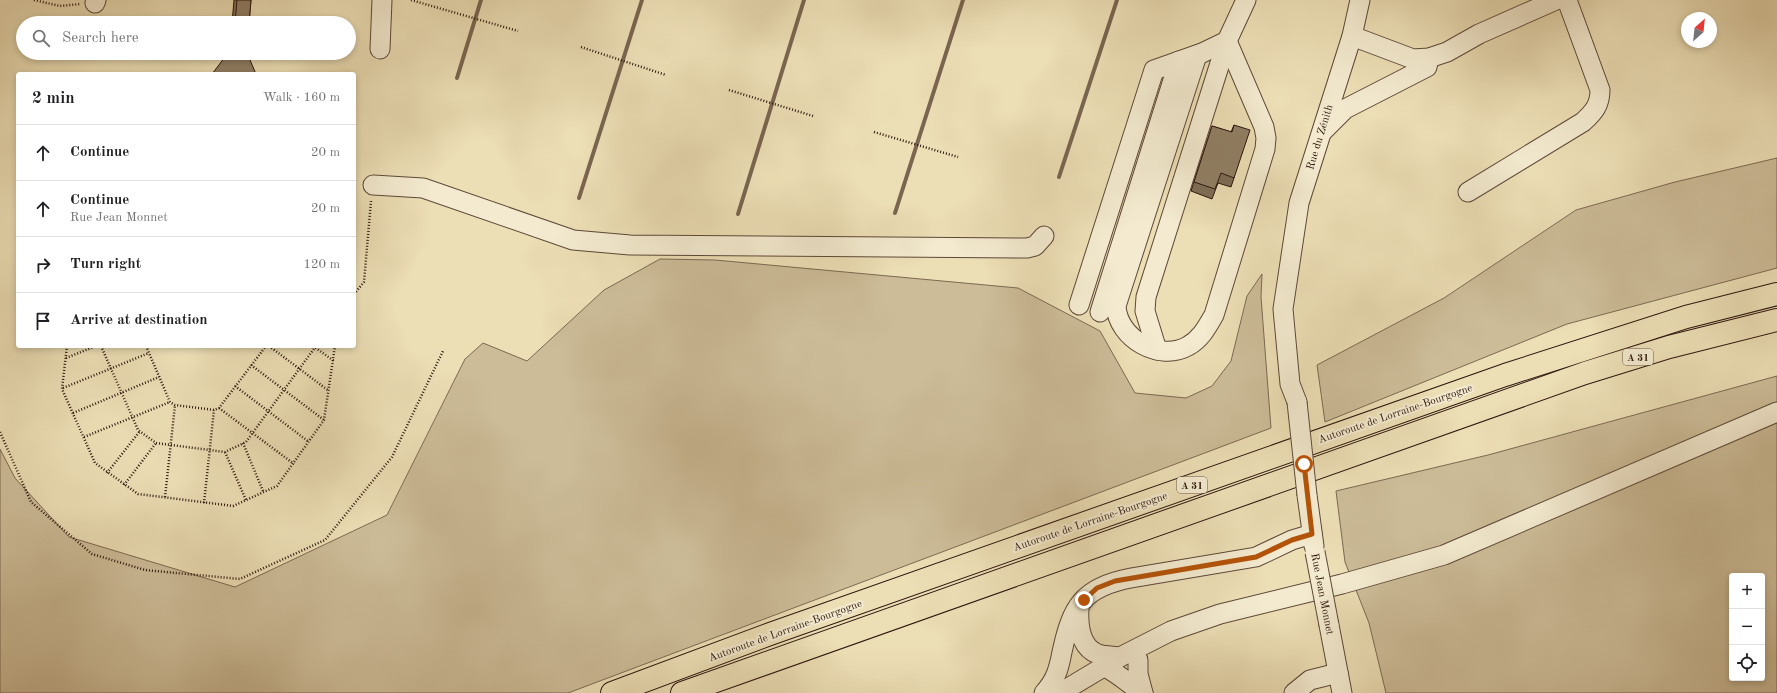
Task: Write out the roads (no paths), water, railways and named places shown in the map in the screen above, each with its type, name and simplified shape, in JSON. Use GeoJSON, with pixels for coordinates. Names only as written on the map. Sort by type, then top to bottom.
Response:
{"type":"FeatureCollection","features":[{"type":"Feature","properties":{"kind":"highway","name":"Autoroute de Lorraine-Bourgogne"},"geometry":{"type":"LineString","coordinates":[[612,693],[778,632],[1505,375],[1686,317],[1777,294]]}},
{"type":"Feature","properties":{"kind":"highway","name":"A 31"},"geometry":{"type":"LineString","coordinates":[[682,693],[1570,378],[1669,347],[1777,320]]}},
{"type":"Feature","properties":{"kind":"street"},"geometry":{"type":"LineString","coordinates":[[380,49],[382,0]]}},
{"type":"Feature","properties":{"kind":"street"},"geometry":{"type":"LineString","coordinates":[[1157,350],[1145,311],[1146,297],[1227,41],[1246,0]]}},
{"type":"Feature","properties":{"kind":"street","name":"Rue du Zénith"},"geometry":{"type":"LineString","coordinates":[[1307,495],[1298,402],[1290,384],[1283,309],[1289,276],[1294,226],[1299,203],[1352,36],[1360,0]]}},
{"type":"Feature","properties":{"kind":"street"},"geometry":{"type":"LineString","coordinates":[[1352,36],[1413,59],[1429,58],[1447,52],[1479,34],[1556,0]]}},
{"type":"Feature","properties":{"kind":"street"},"geometry":{"type":"LineString","coordinates":[[1468,192],[1583,122],[1594,112],[1600,102],[1600,90],[1567,0]]}},
{"type":"Feature","properties":{"kind":"street"},"geometry":{"type":"LineString","coordinates":[[1078,305],[1154,70],[1197,55],[1227,41]]}},
{"type":"Feature","properties":{"kind":"street"},"geometry":{"type":"LineString","coordinates":[[1197,55],[1116,306],[1120,323],[1131,335],[1140,343],[1157,350],[1177,350],[1188,346],[1198,338],[1214,315],[1265,149],[1266,138],[1264,127],[1227,41]]}},
{"type":"Feature","properties":{"kind":"street"},"geometry":{"type":"LineString","coordinates":[[1320,135],[1331,121],[1345,109],[1427,67],[1429,58]]}},
{"type":"Feature","properties":{"kind":"street"},"geometry":{"type":"LineString","coordinates":[[1100,312],[1179,61]]}},
{"type":"Feature","properties":{"kind":"street"},"geometry":{"type":"LineString","coordinates":[[373,185],[423,188],[573,240],[630,244],[1027,248],[1035,246],[1044,236]]}},
{"type":"Feature","properties":{"kind":"street"},"geometry":{"type":"LineString","coordinates":[[1083,693],[1120,665],[1171,631],[1207,618],[1342,584],[1444,555],[1777,412]]}},
{"type":"Feature","properties":{"kind":"street","name":"Rue Jean Monnet"},"geometry":{"type":"LineString","coordinates":[[1307,495],[1314,543],[1342,693]]}},
{"type":"Feature","properties":{"kind":"street"},"geometry":{"type":"LineString","coordinates":[[1044,693],[1053,683],[1058,670],[1068,625],[1078,607],[1090,593],[1115,581],[1256,557],[1292,540],[1314,543]]}},
{"type":"Feature","properties":{"kind":"street"},"geometry":{"type":"LineString","coordinates":[[1078,607],[1078,623],[1082,638],[1087,645],[1097,653],[1138,674],[1143,693]]}},
{"type":"Feature","properties":{"kind":"street"},"geometry":{"type":"LineString","coordinates":[[1060,693],[1120,665]]}},
{"type":"Feature","properties":{"kind":"street"},"geometry":{"type":"LineString","coordinates":[[1294,693],[1310,680],[1338,673]]}},
{"type":"Feature","properties":{"kind":"waterway"},"geometry":{"type":"LineString","coordinates":[[457,78],[481,0]]}},
{"type":"Feature","properties":{"kind":"waterway"},"geometry":{"type":"LineString","coordinates":[[579,198],[642,0]]}},
{"type":"Feature","properties":{"kind":"waterway"},"geometry":{"type":"LineString","coordinates":[[738,214],[804,0]]}},
{"type":"Feature","properties":{"kind":"waterway"},"geometry":{"type":"LineString","coordinates":[[895,213],[963,0]]}},
{"type":"Feature","properties":{"kind":"waterway"},"geometry":{"type":"LineString","coordinates":[[1059,177],[1117,0]]}}]}
